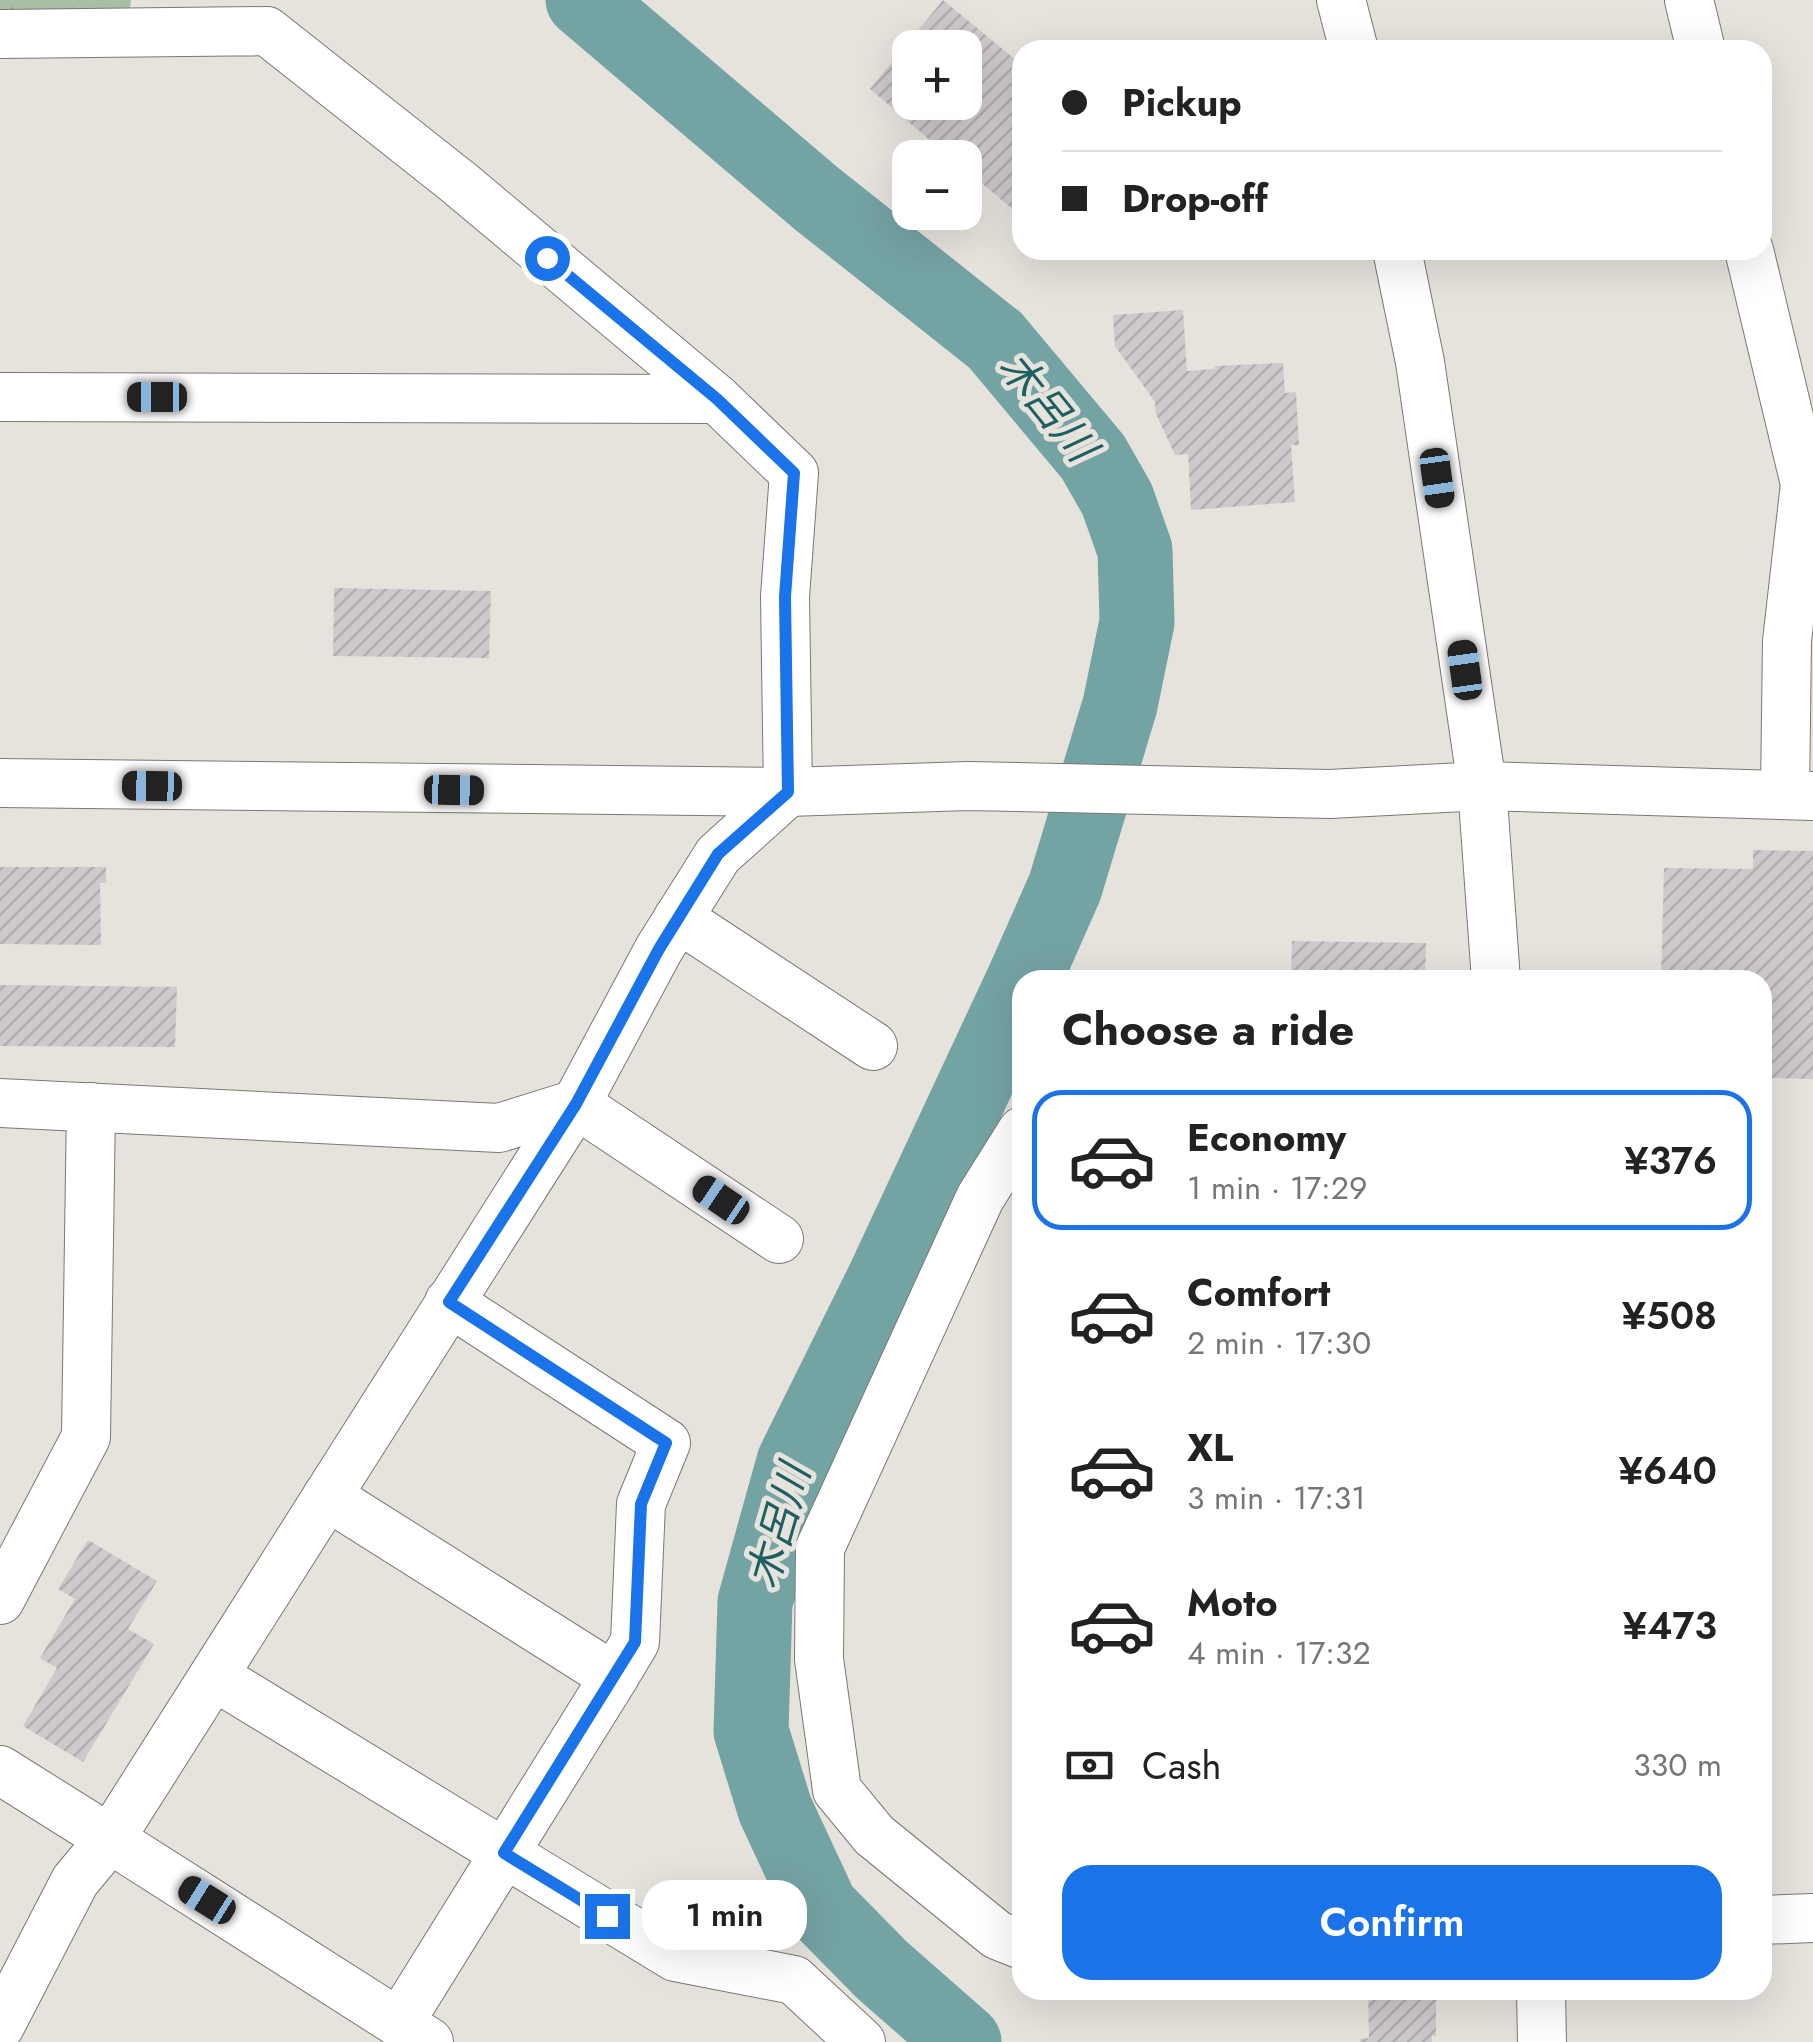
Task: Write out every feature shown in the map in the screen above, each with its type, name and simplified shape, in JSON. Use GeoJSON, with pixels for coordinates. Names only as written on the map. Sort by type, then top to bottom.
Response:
{"type":"FeatureCollection","features":[{"type":"Feature","properties":{"kind":"street"},"geometry":{"type":"LineString","coordinates":[[1341,0],[1351,40]]}},
{"type":"Feature","properties":{"kind":"street"},"geometry":{"type":"LineString","coordinates":[[1689,0],[1699,40]]}},
{"type":"Feature","properties":{"kind":"street"},"geometry":{"type":"LineString","coordinates":[[0,34],[267,31],[458,182],[717,399],[794,473],[785,597],[788,792],[718,854],[678,918],[576,1104],[110,1839],[75,1880],[0,2026]]}},
{"type":"Feature","properties":{"kind":"street"},"geometry":{"type":"LineString","coordinates":[[1399,260],[1420,362],[1482,786],[1495,970]]}},
{"type":"Feature","properties":{"kind":"street"},"geometry":{"type":"LineString","coordinates":[[0,783],[788,792],[968,786],[1330,794],[1482,786],[1799,796],[1787,642],[1809,484],[1752,260]]}},
{"type":"Feature","properties":{"kind":"street"},"geometry":{"type":"LineString","coordinates":[[0,397],[717,399]]}},
{"type":"Feature","properties":{"kind":"street"},"geometry":{"type":"LineString","coordinates":[[678,918],[873,1046]]}},
{"type":"Feature","properties":{"kind":"street"},"geometry":{"type":"LineString","coordinates":[[0,1102],[499,1128],[576,1104]]}},
{"type":"Feature","properties":{"kind":"street"},"geometry":{"type":"LineString","coordinates":[[576,1104],[780,1239]]}},
{"type":"Feature","properties":{"kind":"street"},"geometry":{"type":"LineString","coordinates":[[0,1600],[86,1436],[91,1107]]}},
{"type":"Feature","properties":{"kind":"street"},"geometry":{"type":"LineString","coordinates":[[1012,1147],[980,1198],[820,1548],[819,1622],[819,1659],[836,1790],[874,1836],[997,1936],[1012,1941]]}},
{"type":"Feature","properties":{"kind":"street"},"geometry":{"type":"LineString","coordinates":[[0,1770],[414,2033],[504,1853],[635,1642],[641,1504],[666,1443],[449,1302]]}},
{"type":"Feature","properties":{"kind":"street"},"geometry":{"type":"LineString","coordinates":[[327,1496],[614,1677]]}},
{"type":"Feature","properties":{"kind":"street"},"geometry":{"type":"LineString","coordinates":[[214,1676],[675,1957],[794,1980],[861,2042]]}},
{"type":"Feature","properties":{"kind":"street"},"geometry":{"type":"LineString","coordinates":[[1772,1920],[1813,1918]]}},
{"type":"Feature","properties":{"kind":"street"},"geometry":{"type":"LineString","coordinates":[[1541,2000],[1542,2042]]}},
{"type":"Feature","properties":{"kind":"green space"},"geometry":{"type":"Polygon","coordinates":[[[0,0],[131,0],[130,9],[0,9],[0,0]]]}},
{"type":"Feature","properties":{"kind":"building"},"geometry":{"type":"Polygon","coordinates":[[[943,0],[979,30],[918,30],[943,0]]]}},
{"type":"Feature","properties":{"kind":"building"},"geometry":{"type":"Polygon","coordinates":[[[982,32],[1012,57],[1012,209],[982,183],[982,140],[930,140],[906,120],[982,120],[982,32]]]}},
{"type":"Feature","properties":{"kind":"building"},"geometry":{"type":"Polygon","coordinates":[[[892,62],[892,108],[870,89],[892,62]]]}},
{"type":"Feature","properties":{"kind":"building"},"geometry":{"type":"Polygon","coordinates":[[[1183,310],[1187,371],[1283,363],[1285,393],[1296,392],[1299,445],[1291,445],[1295,502],[1191,510],[1188,454],[1175,455],[1156,414],[1155,402],[1115,346],[1113,315],[1183,310]]]}},
{"type":"Feature","properties":{"kind":"building"},"geometry":{"type":"Polygon","coordinates":[[[334,588],[491,591],[489,658],[333,656],[334,588]]]}},
{"type":"Feature","properties":{"kind":"building"},"geometry":{"type":"Polygon","coordinates":[[[1753,850],[1813,851],[1813,1079],[1772,1078],[1772,970],[1661,970],[1664,868],[1753,869],[1753,850]]]}},
{"type":"Feature","properties":{"kind":"building"},"geometry":{"type":"Polygon","coordinates":[[[0,867],[106,867],[106,883],[100,883],[101,945],[0,944],[0,867]]]}},
{"type":"Feature","properties":{"kind":"building"},"geometry":{"type":"Polygon","coordinates":[[[1292,941],[1426,943],[1425,970],[1291,970],[1292,941]]]}},
{"type":"Feature","properties":{"kind":"building"},"geometry":{"type":"Polygon","coordinates":[[[0,985],[177,987],[175,1047],[0,1046],[0,985]]]}},
{"type":"Feature","properties":{"kind":"building"},"geometry":{"type":"Polygon","coordinates":[[[88,1540],[157,1581],[128,1629],[154,1644],[83,1762],[23,1726],[57,1668],[40,1658],[75,1599],[58,1589],[88,1540]]]}},
{"type":"Feature","properties":{"kind":"building"},"geometry":{"type":"Polygon","coordinates":[[[1368,2000],[1436,2000],[1436,2036],[1432,2036],[1432,2042],[1360,2042],[1369,2038],[1368,2000]]]}},
{"type":"Feature","properties":{"kind":"waterway","name":"木呂川"},"geometry":{"type":"LineString","coordinates":[[583,0],[817,199],[995,340],[1093,457],[1117,499],[1135,550],[1137,622],[1120,705],[1065,887],[1028,970]]}},
{"type":"Feature","properties":{"kind":"waterway","name":"木呂川"},"geometry":{"type":"LineString","coordinates":[[964,2042],[882,1970],[821,1908],[775,1809],[751,1731],[755,1602],[794,1462],[1012,1005]]}},
{"type":"Feature","properties":{"kind":"route"},"geometry":{"type":"LineString","coordinates":[[547,258],[717,399],[794,473],[785,597],[788,792],[718,854],[659,949],[576,1104],[449,1302],[666,1443],[641,1504],[635,1642],[504,1853],[607,1916]]}}]}
